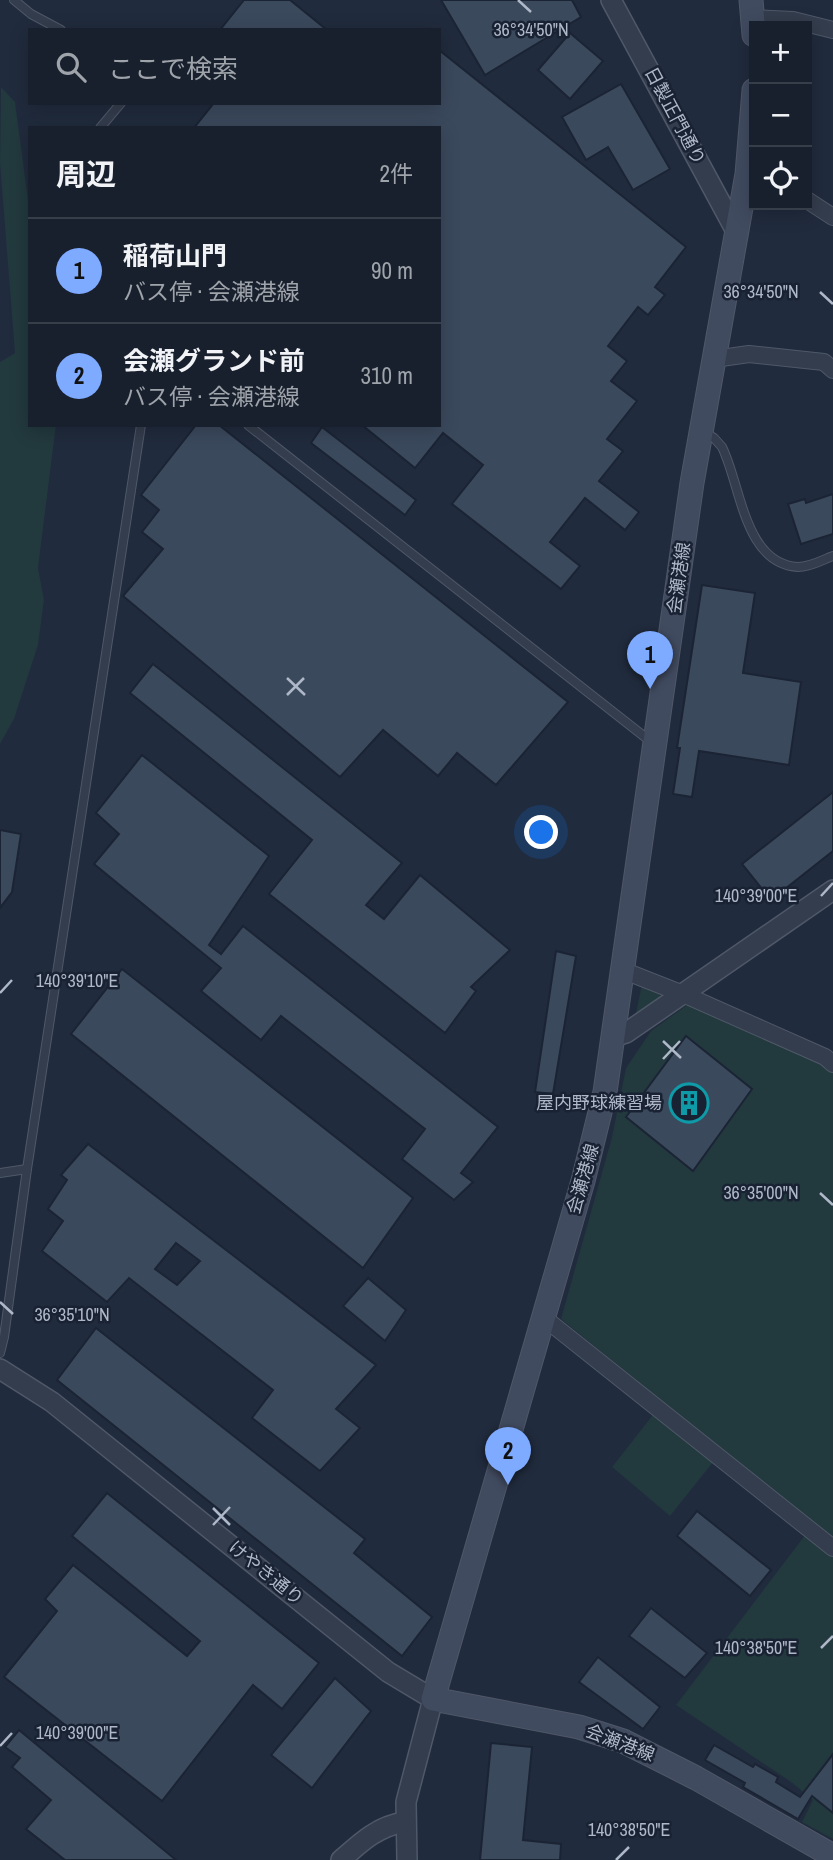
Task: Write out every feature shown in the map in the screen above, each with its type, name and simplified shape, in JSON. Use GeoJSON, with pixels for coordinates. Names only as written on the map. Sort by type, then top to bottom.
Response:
{"type":"FeatureCollection","features":[{"type":"Feature","properties":{"kind":"main road","name":"会瀬港線"},"geometry":{"type":"LineString","coordinates":[[749,183],[737,233],[701,430],[613,1037],[597,1130],[433,1699],[579,1727],[623,1741],[685,1772],[833,1856]]}},
{"type":"Feature","properties":{"kind":"street","name":"日製正門通り"},"geometry":{"type":"LineString","coordinates":[[611,0],[737,233]]}},
{"type":"Feature","properties":{"kind":"street"},"geometry":{"type":"LineString","coordinates":[[753,18],[793,20],[833,30]]}},
{"type":"Feature","properties":{"kind":"street"},"geometry":{"type":"LineString","coordinates":[[812,203],[833,217]]}},
{"type":"Feature","properties":{"kind":"street"},"geometry":{"type":"LineString","coordinates":[[714,359],[749,354],[824,362],[833,370]]}},
{"type":"Feature","properties":{"kind":"street"},"geometry":{"type":"LineString","coordinates":[[613,1037],[626,1033],[833,890]]}},
{"type":"Feature","properties":{"kind":"street"},"geometry":{"type":"LineString","coordinates":[[622,970],[825,1057],[833,1064]]}},
{"type":"Feature","properties":{"kind":"street"},"geometry":{"type":"LineString","coordinates":[[543,1317],[833,1548]]}},
{"type":"Feature","properties":{"kind":"street","name":"けやき通り"},"geometry":{"type":"LineString","coordinates":[[0,1369],[52,1402],[388,1672],[433,1699]]}},
{"type":"Feature","properties":{"kind":"street"},"geometry":{"type":"LineString","coordinates":[[407,1860],[405,1822],[409,1783],[433,1699]]}},
{"type":"Feature","properties":{"kind":"street"},"geometry":{"type":"LineString","coordinates":[[341,1860],[372,1834],[389,1825],[405,1822]]}},
{"type":"Feature","properties":{"kind":"lane"},"geometry":{"type":"LineString","coordinates":[[14,0],[31,14],[57,28]]}},
{"type":"Feature","properties":{"kind":"lane"},"geometry":{"type":"LineString","coordinates":[[102,126],[119,105]]}},
{"type":"Feature","properties":{"kind":"lane"},"geometry":{"type":"LineString","coordinates":[[0,1353],[141,427]]}},
{"type":"Feature","properties":{"kind":"lane"},"geometry":{"type":"LineString","coordinates":[[251,427],[655,745]]}},
{"type":"Feature","properties":{"kind":"lane"},"geometry":{"type":"LineString","coordinates":[[701,430],[722,447],[755,540],[765,554],[781,564],[799,567],[817,564],[833,556]]}},
{"type":"Feature","properties":{"kind":"lane"},"geometry":{"type":"LineString","coordinates":[[0,1173],[27,1169]]}},
{"type":"Feature","properties":{"kind":"green space"},"geometry":{"type":"Polygon","coordinates":[[[1,87],[15,102],[28,200],[28,427],[56,427],[38,568],[44,600],[38,645],[14,719],[0,744],[0,362],[15,353],[0,163],[1,87]]]}},
{"type":"Feature","properties":{"kind":"green space"},"geometry":{"type":"Polygon","coordinates":[[[642,984],[660,994],[660,999],[640,1014],[636,1013],[642,984]]]}},
{"type":"Feature","properties":{"kind":"green space"},"geometry":{"type":"Polygon","coordinates":[[[690,1003],[823,1063],[833,1071],[833,1839],[802,1822],[813,1800],[791,1782],[676,1705],[812,1526],[722,1451],[670,1516],[612,1467],[663,1402],[561,1319],[612,1137],[626,1068],[651,1031],[690,1003]]]}},
{"type":"Feature","properties":{"kind":"building"},"geometry":{"type":"Polygon","coordinates":[[[244,0],[290,0],[325,28],[222,28],[244,0]]]}},
{"type":"Feature","properties":{"kind":"building"},"geometry":{"type":"Polygon","coordinates":[[[441,0],[572,0],[581,17],[485,75],[441,0]]]}},
{"type":"Feature","properties":{"kind":"building"},"geometry":{"type":"Polygon","coordinates":[[[570,33],[603,61],[570,99],[538,70],[570,33]]]}},
{"type":"Feature","properties":{"kind":"building"},"geometry":{"type":"Polygon","coordinates":[[[441,52],[686,247],[655,287],[665,295],[648,315],[638,307],[608,346],[627,361],[611,381],[637,401],[607,439],[623,451],[599,481],[639,512],[625,530],[585,498],[550,542],[580,566],[561,589],[452,504],[483,465],[443,433],[415,468],[364,427],[441,427],[441,126],[196,126],[212,105],[441,105],[441,52]]]}},
{"type":"Feature","properties":{"kind":"building"},"geometry":{"type":"Polygon","coordinates":[[[621,84],[670,169],[633,190],[608,147],[586,160],[562,117],[621,84]]]}},
{"type":"Feature","properties":{"kind":"building"},"geometry":{"type":"Polygon","coordinates":[[[194,427],[222,427],[568,702],[496,785],[457,753],[438,776],[383,730],[340,777],[123,596],[163,549],[142,532],[159,510],[141,495],[194,427]]]}},
{"type":"Feature","properties":{"kind":"building"},"geometry":{"type":"Polygon","coordinates":[[[322,427],[416,500],[405,515],[311,443],[322,427]]]}},
{"type":"Feature","properties":{"kind":"building"},"geometry":{"type":"Polygon","coordinates":[[[833,494],[833,534],[801,544],[788,504],[805,499],[806,503],[833,494]]]}},
{"type":"Feature","properties":{"kind":"building"},"geometry":{"type":"Polygon","coordinates":[[[702,585],[755,593],[743,673],[801,682],[789,765],[699,751],[692,797],[673,794],[680,748],[677,748],[702,585]]]}},
{"type":"Feature","properties":{"kind":"building"},"geometry":{"type":"Polygon","coordinates":[[[153,664],[402,863],[366,905],[384,919],[420,875],[510,950],[471,987],[476,991],[445,1033],[269,894],[312,840],[130,693],[153,664]]]}},
{"type":"Feature","properties":{"kind":"building"},"geometry":{"type":"Polygon","coordinates":[[[142,755],[269,856],[209,945],[221,954],[243,926],[498,1127],[461,1173],[473,1182],[454,1200],[402,1159],[425,1129],[281,1016],[261,1040],[201,991],[221,968],[94,864],[119,834],[96,813],[142,755]]]}},
{"type":"Feature","properties":{"kind":"building"},"geometry":{"type":"Polygon","coordinates":[[[833,792],[833,851],[771,900],[742,864],[833,792]]]}},
{"type":"Feature","properties":{"kind":"building"},"geometry":{"type":"Polygon","coordinates":[[[0,830],[21,834],[12,892],[0,908],[0,830]]]}},
{"type":"Feature","properties":{"kind":"building"},"geometry":{"type":"Polygon","coordinates":[[[556,951],[576,956],[553,1094],[535,1092],[556,951]]]}},
{"type":"Feature","properties":{"kind":"building"},"geometry":{"type":"Polygon","coordinates":[[[122,969],[413,1198],[363,1268],[71,1034],[122,969]]]}},
{"type":"Feature","properties":{"kind":"building","name":"屋内野球練習場"},"geometry":{"type":"Polygon","coordinates":[[[686,1036],[752,1089],[693,1171],[626,1117],[686,1036]]]}},
{"type":"Feature","properties":{"kind":"building"},"geometry":{"type":"Polygon","coordinates":[[[88,1144],[376,1365],[336,1409],[360,1428],[320,1471],[252,1418],[273,1390],[129,1278],[107,1302],[42,1251],[63,1221],[48,1209],[67,1180],[61,1175],[88,1144]],[[176,1243],[155,1269],[177,1285],[200,1261],[176,1243]]]}},
{"type":"Feature","properties":{"kind":"building"},"geometry":{"type":"Polygon","coordinates":[[[368,1278],[406,1310],[385,1341],[343,1306],[368,1278]]]}},
{"type":"Feature","properties":{"kind":"building"},"geometry":{"type":"Polygon","coordinates":[[[96,1328],[365,1539],[354,1553],[432,1617],[402,1656],[57,1380],[96,1328]]]}},
{"type":"Feature","properties":{"kind":"building"},"geometry":{"type":"Polygon","coordinates":[[[107,1493],[319,1663],[282,1709],[253,1685],[162,1801],[4,1677],[57,1611],[45,1599],[73,1565],[187,1656],[200,1641],[72,1536],[107,1493]]]}},
{"type":"Feature","properties":{"kind":"building"},"geometry":{"type":"Polygon","coordinates":[[[697,1511],[771,1570],[750,1596],[677,1536],[697,1511]]]}},
{"type":"Feature","properties":{"kind":"building"},"geometry":{"type":"Polygon","coordinates":[[[651,1608],[707,1653],[685,1678],[629,1636],[651,1608]]]}},
{"type":"Feature","properties":{"kind":"building"},"geometry":{"type":"Polygon","coordinates":[[[598,1657],[660,1707],[643,1729],[579,1682],[598,1657]]]}},
{"type":"Feature","properties":{"kind":"building"},"geometry":{"type":"Polygon","coordinates":[[[335,1678],[371,1711],[312,1788],[271,1755],[335,1678]]]}},
{"type":"Feature","properties":{"kind":"building"},"geometry":{"type":"Polygon","coordinates":[[[19,1730],[176,1860],[65,1860],[26,1829],[51,1800],[12,1767],[20,1758],[5,1747],[19,1730]]]}},
{"type":"Feature","properties":{"kind":"building"},"geometry":{"type":"Polygon","coordinates":[[[491,1743],[532,1747],[523,1840],[561,1844],[560,1860],[480,1860],[491,1743]]]}},
{"type":"Feature","properties":{"kind":"building"},"geometry":{"type":"Polygon","coordinates":[[[714,1745],[753,1767],[755,1764],[778,1777],[776,1782],[800,1797],[833,1754],[833,1813],[812,1796],[798,1819],[743,1787],[745,1783],[705,1760],[714,1745]]]}},
{"type":"Feature","properties":{"kind":"place","name":"稲荷山門"},"geometry":{"type":"Point","coordinates":[650,689]}},
{"type":"Feature","properties":{"kind":"place","name":"屋内野球練習場"},"geometry":{"type":"Point","coordinates":[689,1103]}},
{"type":"Feature","properties":{"kind":"place","name":"会瀬グランド前"},"geometry":{"type":"Point","coordinates":[508,1485]}}]}
